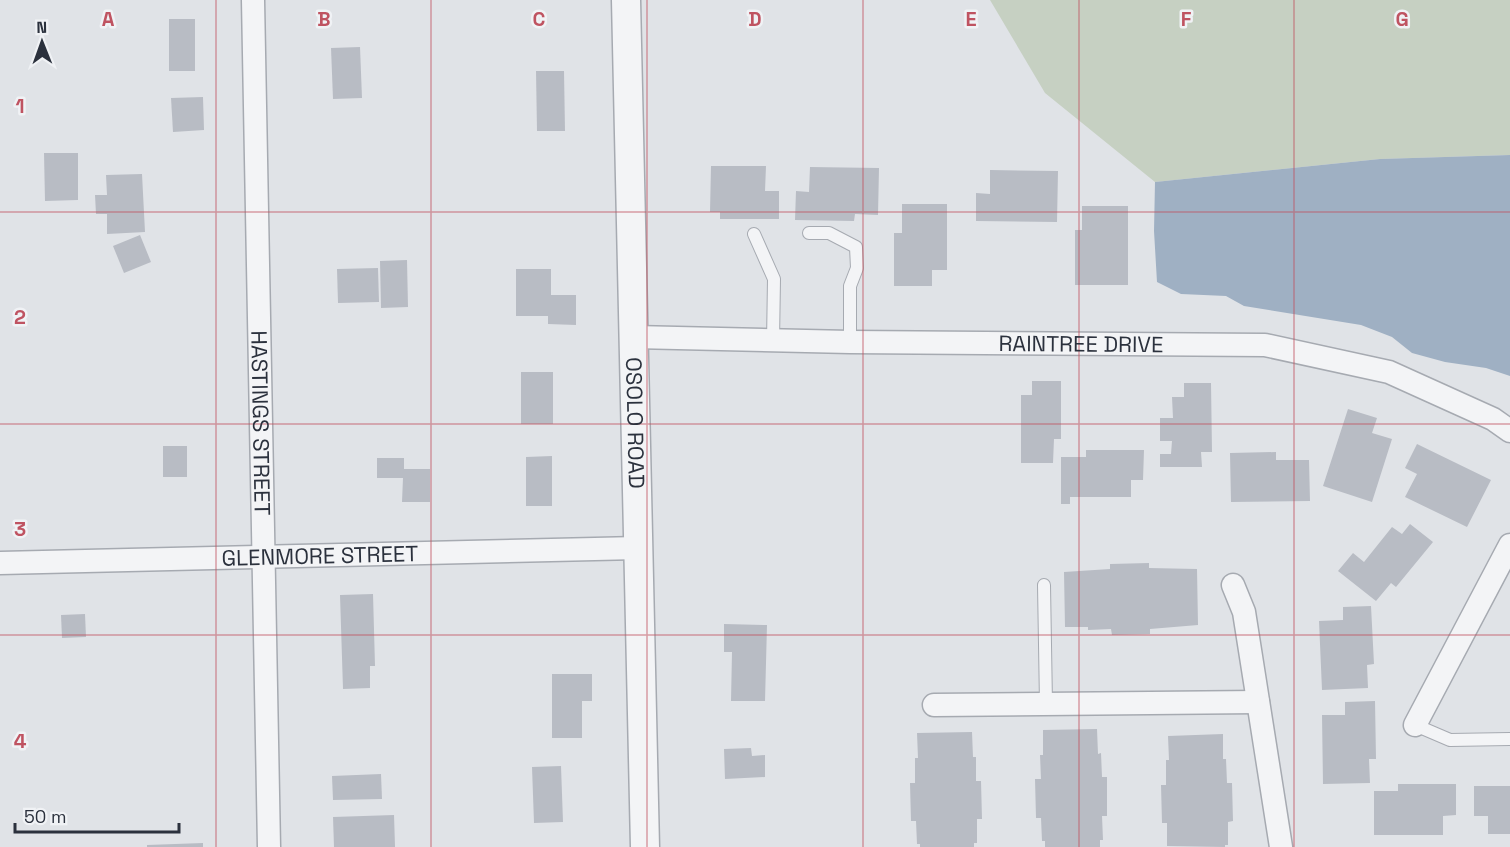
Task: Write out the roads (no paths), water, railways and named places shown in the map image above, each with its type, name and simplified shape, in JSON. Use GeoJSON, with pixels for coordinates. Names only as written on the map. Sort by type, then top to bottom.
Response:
{"type":"FeatureCollection","features":[{"type":"Feature","properties":{"kind":"street","name":"HASTINGS STREET"},"geometry":{"type":"LineString","coordinates":[[253,0],[269,847]]}},
{"type":"Feature","properties":{"kind":"street","name":"OSOLO ROAD"},"geometry":{"type":"LineString","coordinates":[[626,0],[645,847]]}},
{"type":"Feature","properties":{"kind":"street","name":"RAINTREE DRIVE"},"geometry":{"type":"LineString","coordinates":[[634,337],[850,342],[1265,345],[1389,372],[1492,419],[1510,431]]}},
{"type":"Feature","properties":{"kind":"street"},"geometry":{"type":"LineString","coordinates":[[1415,725],[1510,545]]}},
{"type":"Feature","properties":{"kind":"street","name":"GLENMORE STREET"},"geometry":{"type":"LineString","coordinates":[[0,563],[638,548]]}},
{"type":"Feature","properties":{"kind":"street"},"geometry":{"type":"LineString","coordinates":[[1233,585],[1244,612],[1281,847]]}},
{"type":"Feature","properties":{"kind":"street"},"geometry":{"type":"LineString","coordinates":[[934,705],[1258,702]]}},
{"type":"Feature","properties":{"kind":"lane"},"geometry":{"type":"LineString","coordinates":[[809,233],[829,233],[856,247],[857,268],[850,286],[850,342]]}},
{"type":"Feature","properties":{"kind":"lane"},"geometry":{"type":"LineString","coordinates":[[754,234],[774,279],[773,341]]}},
{"type":"Feature","properties":{"kind":"lane"},"geometry":{"type":"LineString","coordinates":[[1044,585],[1046,704]]}},
{"type":"Feature","properties":{"kind":"lane"},"geometry":{"type":"LineString","coordinates":[[1415,725],[1450,740],[1510,739]]}},
{"type":"Feature","properties":{"kind":"water"},"geometry":{"type":"Polygon","coordinates":[[[1510,155],[1510,376],[1486,368],[1445,362],[1412,353],[1392,337],[1361,325],[1244,306],[1226,296],[1181,294],[1157,282],[1154,231],[1155,182],[1380,159],[1510,155]]]}}]}
